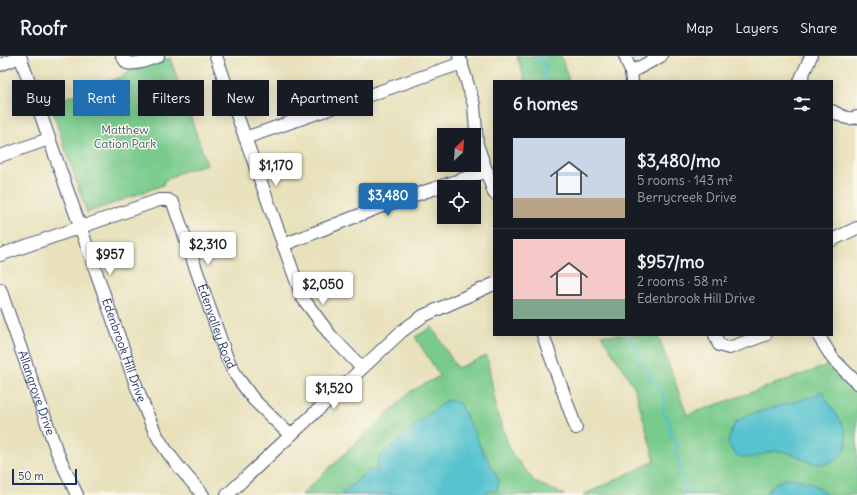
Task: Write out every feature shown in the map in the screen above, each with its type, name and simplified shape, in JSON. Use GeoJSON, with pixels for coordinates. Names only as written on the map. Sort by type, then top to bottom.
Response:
{"type":"FeatureCollection","features":[{"type":"Feature","properties":{"kind":"street"},"geometry":{"type":"LineString","coordinates":[[0,65],[20,56]]}},
{"type":"Feature","properties":{"kind":"street","name":"Edenbrook Hill Drive"},"geometry":{"type":"LineString","coordinates":[[20,56],[150,422],[170,457],[204,495]]}},
{"type":"Feature","properties":{"kind":"street"},"geometry":{"type":"LineString","coordinates":[[122,56],[126,63],[134,64],[158,56]]}},
{"type":"Feature","properties":{"kind":"street"},"geometry":{"type":"LineString","coordinates":[[216,56],[302,297],[331,336],[362,368]]}},
{"type":"Feature","properties":{"kind":"street"},"geometry":{"type":"LineString","coordinates":[[625,56],[631,76],[661,56]]}},
{"type":"Feature","properties":{"kind":"street"},"geometry":{"type":"LineString","coordinates":[[800,80],[811,56]]}},
{"type":"Feature","properties":{"kind":"street"},"geometry":{"type":"LineString","coordinates":[[245,138],[461,59],[474,105],[477,144],[493,190]]}},
{"type":"Feature","properties":{"kind":"street"},"geometry":{"type":"LineString","coordinates":[[833,111],[844,118],[855,119],[857,117]]}},
{"type":"Feature","properties":{"kind":"street"},"geometry":{"type":"LineString","coordinates":[[0,156],[49,139]]}},
{"type":"Feature","properties":{"kind":"street"},"geometry":{"type":"LineString","coordinates":[[283,245],[385,205],[486,171]]}},
{"type":"Feature","properties":{"kind":"street","name":"Edenvalley Road"},"geometry":{"type":"LineString","coordinates":[[80,227],[159,200],[168,200],[173,202],[227,358],[237,377],[254,400],[290,435]]}},
{"type":"Feature","properties":{"kind":"street"},"geometry":{"type":"LineString","coordinates":[[0,255],[80,227]]}},
{"type":"Feature","properties":{"kind":"street"},"geometry":{"type":"LineString","coordinates":[[833,240],[857,228]]}},
{"type":"Feature","properties":{"kind":"street"},"geometry":{"type":"LineString","coordinates":[[227,495],[402,331],[423,316],[493,284]]}},
{"type":"Feature","properties":{"kind":"street","name":"Allangrove Drive"},"geometry":{"type":"LineString","coordinates":[[0,289],[57,452],[77,495]]}},
{"type":"Feature","properties":{"kind":"street"},"geometry":{"type":"LineString","coordinates":[[543,336],[576,428]]}},
{"type":"Feature","properties":{"kind":"street"},"geometry":{"type":"LineString","coordinates":[[715,336],[719,345],[729,348],[762,336]]}},
{"type":"Feature","properties":{"kind":"street"},"geometry":{"type":"LineString","coordinates":[[819,336],[833,359],[857,383]]}},
{"type":"Feature","properties":{"kind":"green space"},"geometry":{"type":"Polygon","coordinates":[[[517,56],[561,56],[569,80],[525,80],[517,56]]]}},
{"type":"Feature","properties":{"kind":"green space","name":"Matthew Cation Park"},"geometry":{"type":"Polygon","coordinates":[[[170,58],[178,80],[138,80],[138,116],[190,116],[207,164],[181,172],[164,181],[163,185],[87,213],[54,116],[65,116],[65,98],[73,95],[73,116],[130,116],[130,80],[113,80],[123,76],[132,69],[170,58]]]}},
{"type":"Feature","properties":{"kind":"green space"},"geometry":{"type":"Polygon","coordinates":[[[432,327],[457,368],[487,356],[497,412],[511,452],[535,482],[565,495],[301,495],[411,391],[440,376],[415,337],[432,327]]]}},
{"type":"Feature","properties":{"kind":"green space"},"geometry":{"type":"Polygon","coordinates":[[[602,336],[658,336],[687,415],[826,366],[857,393],[857,495],[583,495],[655,461],[634,386],[602,336]]]}},
{"type":"Feature","properties":{"kind":"water"},"geometry":{"type":"Polygon","coordinates":[[[819,391],[824,392],[824,396],[844,428],[847,442],[846,449],[840,458],[834,461],[818,464],[787,452],[773,451],[745,458],[733,452],[728,443],[731,431],[737,421],[748,415],[818,395],[819,391]]]}},
{"type":"Feature","properties":{"kind":"water"},"geometry":{"type":"Polygon","coordinates":[[[446,401],[458,402],[461,405],[461,409],[465,412],[480,446],[499,480],[497,491],[488,491],[486,495],[341,495],[369,470],[377,471],[379,458],[419,422],[446,401]]]}},
{"type":"Feature","properties":{"kind":"water"},"geometry":{"type":"Polygon","coordinates":[[[787,478],[799,479],[808,482],[818,487],[827,495],[765,495],[774,484],[787,478]]]}},
{"type":"Feature","properties":{"kind":"waterway"},"geometry":{"type":"LineString","coordinates":[[537,56],[539,61],[547,65],[544,73],[545,80]]}},
{"type":"Feature","properties":{"kind":"waterway"},"geometry":{"type":"LineString","coordinates":[[631,336],[632,343],[640,353],[638,362],[646,368],[650,380],[658,383],[664,399],[664,414],[670,423],[671,439],[678,443],[675,451],[679,460],[684,491],[694,495]]}}]}
